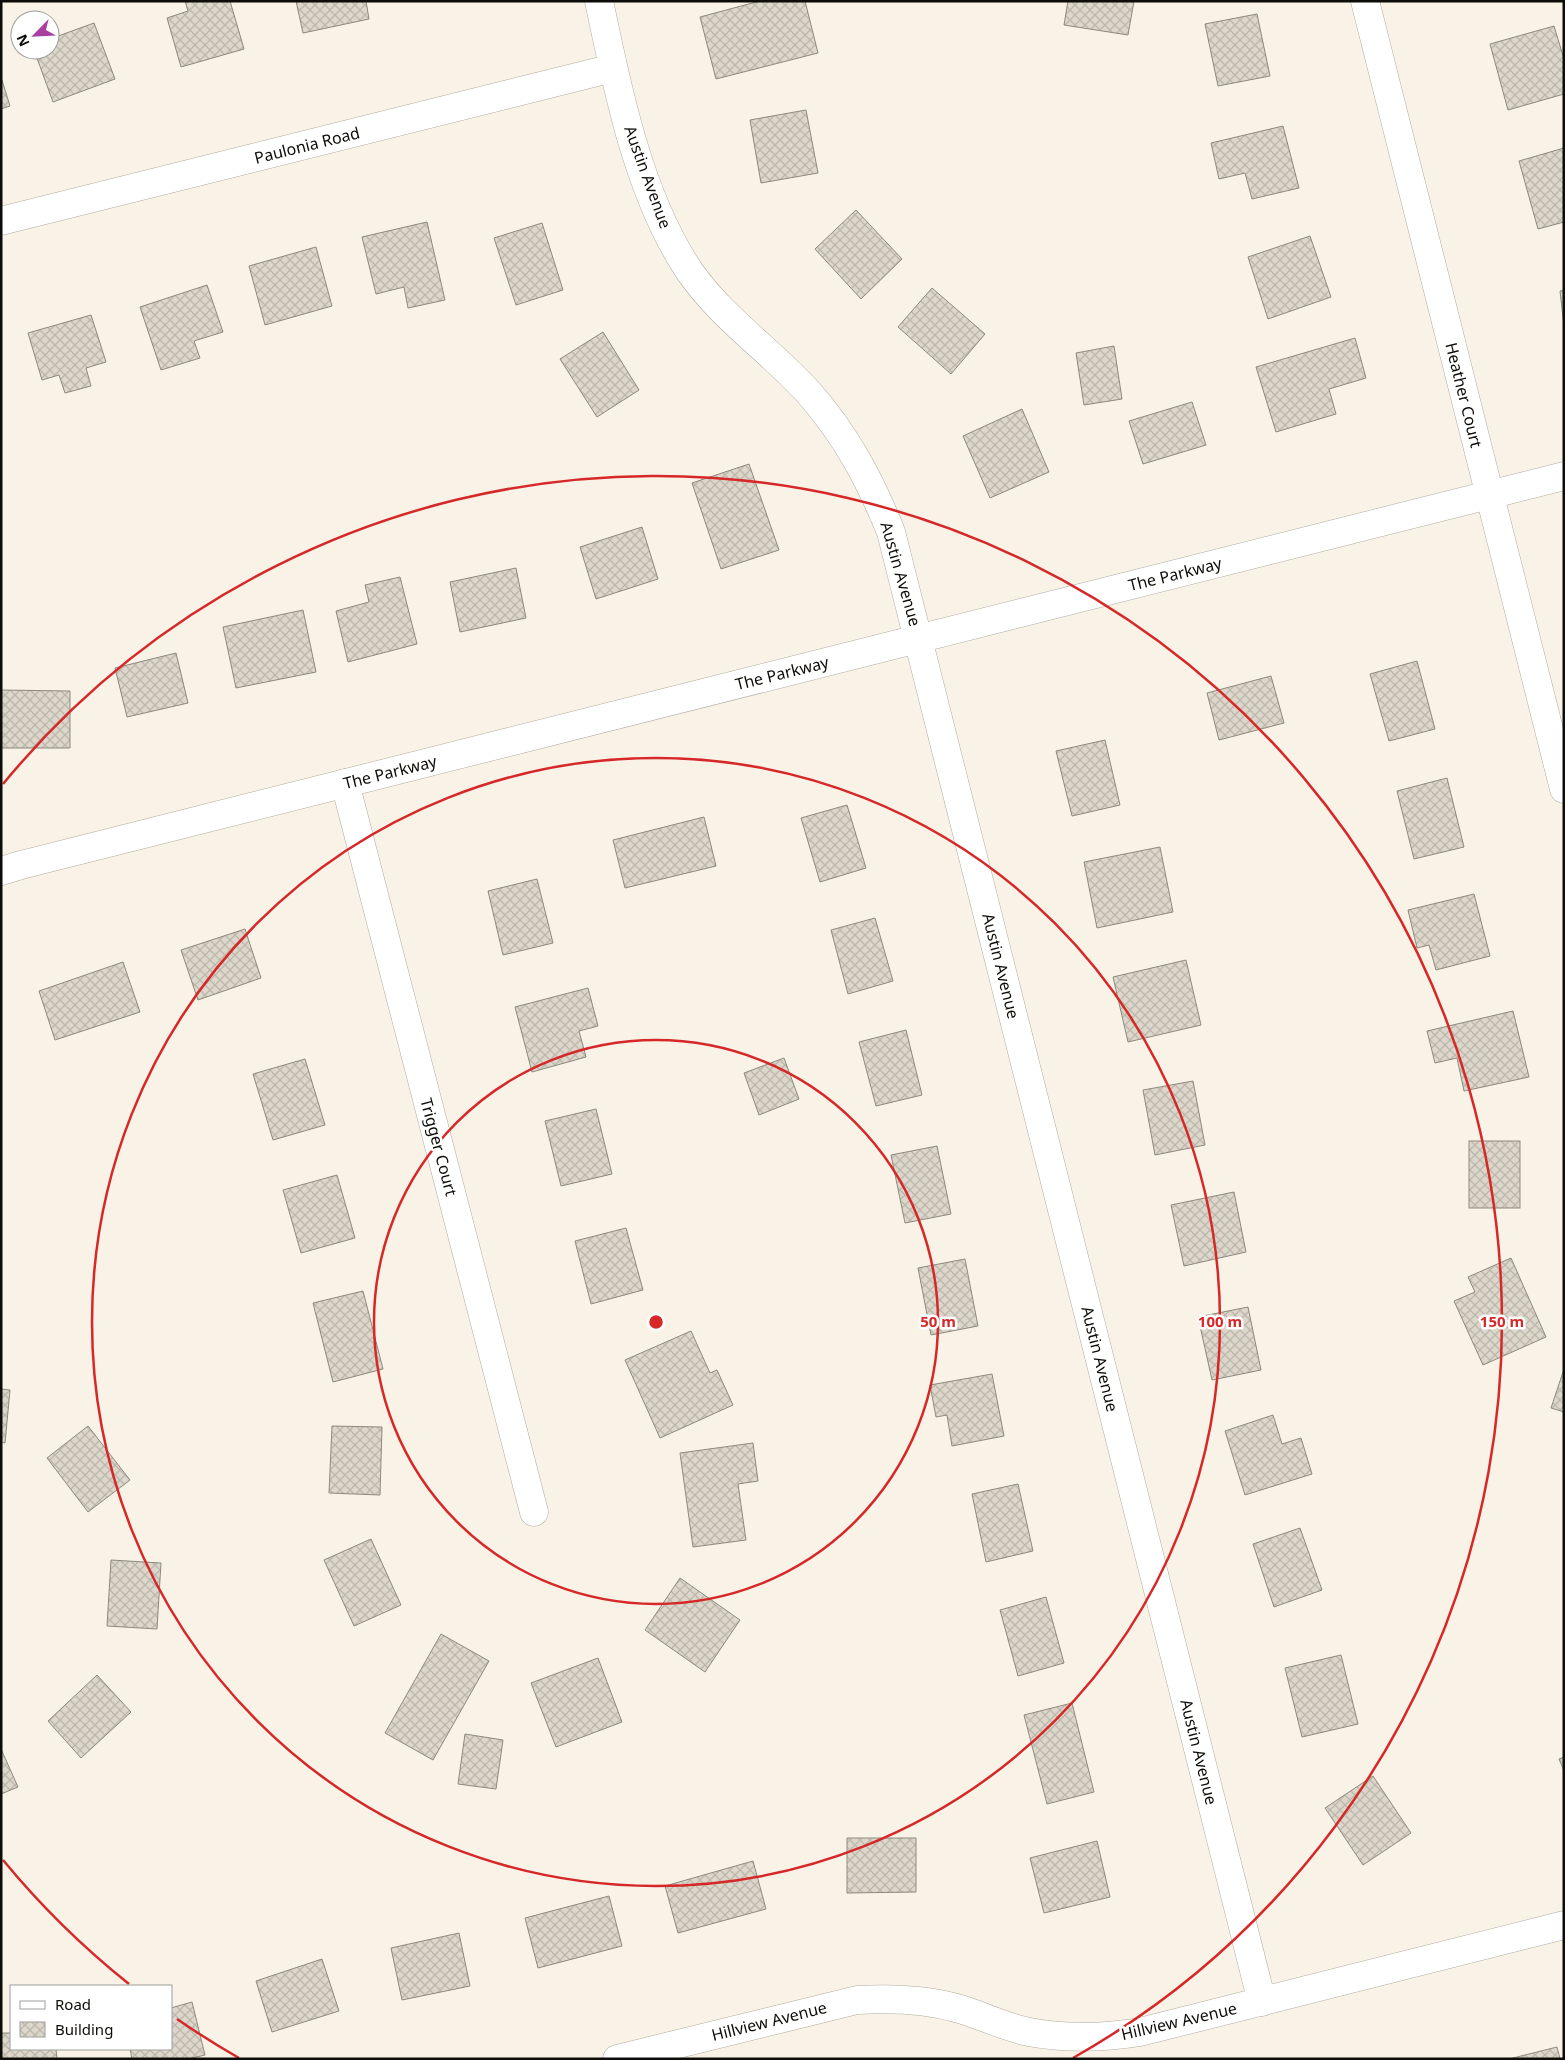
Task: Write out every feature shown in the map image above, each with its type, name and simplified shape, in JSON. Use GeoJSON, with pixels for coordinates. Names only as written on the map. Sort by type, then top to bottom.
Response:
{"type":"FeatureCollection","features":[{"type":"Feature","properties":{"kind":"street","name":"Austin Avenue"},"geometry":{"type":"LineString","coordinates":[[598,1],[613,68],[640,166],[656,208],[673,244],[711,298],[808,392],[833,422],[874,490],[891,532],[1262,2002]]}},
{"type":"Feature","properties":{"kind":"street","name":"Heather Court"},"geometry":{"type":"LineString","coordinates":[[1365,1],[1564,789]]}},
{"type":"Feature","properties":{"kind":"street","name":"Paulonia Road"},"geometry":{"type":"LineString","coordinates":[[1,222],[613,68]]}},
{"type":"Feature","properties":{"kind":"street","name":"The Parkway"},"geometry":{"type":"LineString","coordinates":[[1,871],[1564,476]]}},
{"type":"Feature","properties":{"kind":"street","name":"Trigger Court"},"geometry":{"type":"LineString","coordinates":[[344,783],[534,1512]]}},
{"type":"Feature","properties":{"kind":"street","name":"Hillview Avenue"},"geometry":{"type":"LineString","coordinates":[[617,2059],[857,2000],[883,1998],[921,2000],[959,2009],[1002,2025],[1028,2032],[1061,2037],[1114,2036],[1140,2032],[1262,2002],[1564,1925]]}},
{"type":"Feature","properties":{"kind":"building"},"geometry":{"type":"Polygon","coordinates":[[[185,1],[230,1],[244,49],[181,67],[167,18],[188,11],[185,1]]]}},
{"type":"Feature","properties":{"kind":"building"},"geometry":{"type":"Polygon","coordinates":[[[296,1],[366,1],[369,19],[303,33],[296,1]]]}},
{"type":"Feature","properties":{"kind":"building"},"geometry":{"type":"Polygon","coordinates":[[[760,1],[805,1],[818,53],[716,79],[700,17],[760,1]]]}},
{"type":"Feature","properties":{"kind":"building"},"geometry":{"type":"Polygon","coordinates":[[[1068,1],[1134,1],[1128,35],[1064,25],[1068,1]]]}},
{"type":"Feature","properties":{"kind":"building"},"geometry":{"type":"Polygon","coordinates":[[[1257,14],[1270,76],[1218,86],[1205,24],[1257,14]]]}},
{"type":"Feature","properties":{"kind":"building"},"geometry":{"type":"Polygon","coordinates":[[[94,23],[115,79],[53,102],[38,60],[60,60],[60,35],[94,23]]]}},
{"type":"Feature","properties":{"kind":"building"},"geometry":{"type":"Polygon","coordinates":[[[1554,26],[1564,59],[1564,94],[1508,110],[1490,44],[1554,26]]]}},
{"type":"Feature","properties":{"kind":"building"},"geometry":{"type":"Polygon","coordinates":[[[1,77],[10,106],[1,109],[1,77]]]}},
{"type":"Feature","properties":{"kind":"building"},"geometry":{"type":"Polygon","coordinates":[[[806,110],[818,173],[761,183],[750,120],[806,110]]]}},
{"type":"Feature","properties":{"kind":"building"},"geometry":{"type":"Polygon","coordinates":[[[1283,126],[1299,188],[1252,199],[1245,173],[1219,179],[1211,143],[1283,126]]]}},
{"type":"Feature","properties":{"kind":"building"},"geometry":{"type":"Polygon","coordinates":[[[1564,148],[1564,222],[1538,229],[1519,161],[1564,148]]]}},
{"type":"Feature","properties":{"kind":"building"},"geometry":{"type":"Polygon","coordinates":[[[856,210],[902,259],[861,299],[815,249],[856,210]]]}},
{"type":"Feature","properties":{"kind":"building"},"geometry":{"type":"Polygon","coordinates":[[[427,222],[445,300],[408,308],[404,287],[376,294],[362,237],[427,222]]]}},
{"type":"Feature","properties":{"kind":"building"},"geometry":{"type":"Polygon","coordinates":[[[542,223],[563,290],[516,305],[494,238],[542,223]]]}},
{"type":"Feature","properties":{"kind":"building"},"geometry":{"type":"Polygon","coordinates":[[[1310,236],[1331,297],[1268,319],[1248,257],[1310,236]]]}},
{"type":"Feature","properties":{"kind":"building"},"geometry":{"type":"Polygon","coordinates":[[[316,247],[332,306],[265,325],[249,266],[316,247]]]}},
{"type":"Feature","properties":{"kind":"building"},"geometry":{"type":"Polygon","coordinates":[[[207,285],[223,332],[194,341],[200,358],[161,370],[140,307],[207,285]]]}},
{"type":"Feature","properties":{"kind":"building"},"geometry":{"type":"Polygon","coordinates":[[[932,288],[985,334],[951,374],[898,327],[932,288]]]}},
{"type":"Feature","properties":{"kind":"building"},"geometry":{"type":"Polygon","coordinates":[[[1564,290],[1564,326],[1560,291],[1564,290]]]}},
{"type":"Feature","properties":{"kind":"building"},"geometry":{"type":"Polygon","coordinates":[[[91,315],[106,362],[86,368],[91,386],[65,393],[59,375],[42,380],[28,333],[91,315]]]}},
{"type":"Feature","properties":{"kind":"building"},"geometry":{"type":"Polygon","coordinates":[[[603,332],[639,390],[597,417],[560,359],[603,332]]]}},
{"type":"Feature","properties":{"kind":"building"},"geometry":{"type":"Polygon","coordinates":[[[1355,338],[1366,378],[1329,389],[1336,414],[1276,432],[1256,367],[1355,338]]]}},
{"type":"Feature","properties":{"kind":"building"},"geometry":{"type":"Polygon","coordinates":[[[1114,346],[1122,399],[1084,405],[1076,353],[1114,346]]]}},
{"type":"Feature","properties":{"kind":"building"},"geometry":{"type":"Polygon","coordinates":[[[1192,402],[1206,445],[1143,464],[1129,421],[1192,402]]]}},
{"type":"Feature","properties":{"kind":"building"},"geometry":{"type":"Polygon","coordinates":[[[1022,409],[1049,472],[990,498],[963,436],[1022,409]]]}},
{"type":"Feature","properties":{"kind":"building"},"geometry":{"type":"Polygon","coordinates":[[[749,464],[779,550],[721,569],[692,483],[749,464]]]}},
{"type":"Feature","properties":{"kind":"building"},"geometry":{"type":"Polygon","coordinates":[[[642,527],[658,579],[596,599],[580,547],[642,527]]]}},
{"type":"Feature","properties":{"kind":"building"},"geometry":{"type":"Polygon","coordinates":[[[516,568],[526,618],[460,632],[450,582],[516,568]]]}},
{"type":"Feature","properties":{"kind":"building"},"geometry":{"type":"Polygon","coordinates":[[[400,577],[417,644],[348,662],[336,611],[369,602],[365,585],[400,577]]]}},
{"type":"Feature","properties":{"kind":"building"},"geometry":{"type":"Polygon","coordinates":[[[303,610],[316,672],[236,688],[223,627],[303,610]]]}},
{"type":"Feature","properties":{"kind":"building"},"geometry":{"type":"Polygon","coordinates":[[[176,653],[188,703],[127,717],[115,668],[176,653]]]}},
{"type":"Feature","properties":{"kind":"building"},"geometry":{"type":"Polygon","coordinates":[[[1417,661],[1435,729],[1389,741],[1370,674],[1417,661]]]}},
{"type":"Feature","properties":{"kind":"building"},"geometry":{"type":"Polygon","coordinates":[[[1271,676],[1284,723],[1219,740],[1207,693],[1271,676]]]}},
{"type":"Feature","properties":{"kind":"building"},"geometry":{"type":"Polygon","coordinates":[[[1,690],[70,691],[70,748],[1,748],[1,690]]]}},
{"type":"Feature","properties":{"kind":"building"},"geometry":{"type":"Polygon","coordinates":[[[1105,740],[1120,805],[1072,816],[1056,751],[1105,740]]]}},
{"type":"Feature","properties":{"kind":"building"},"geometry":{"type":"Polygon","coordinates":[[[1447,778],[1464,847],[1414,859],[1397,791],[1447,778]]]}},
{"type":"Feature","properties":{"kind":"building"},"geometry":{"type":"Polygon","coordinates":[[[847,805],[866,868],[820,882],[801,818],[847,805]]]}},
{"type":"Feature","properties":{"kind":"building"},"geometry":{"type":"Polygon","coordinates":[[[704,817],[716,866],[625,888],[613,840],[704,817]]]}},
{"type":"Feature","properties":{"kind":"building"},"geometry":{"type":"Polygon","coordinates":[[[1160,847],[1173,912],[1097,928],[1084,862],[1160,847]]]}},
{"type":"Feature","properties":{"kind":"building"},"geometry":{"type":"Polygon","coordinates":[[[537,879],[553,943],[503,955],[488,891],[537,879]]]}},
{"type":"Feature","properties":{"kind":"building"},"geometry":{"type":"Polygon","coordinates":[[[1474,894],[1490,956],[1436,970],[1429,945],[1417,948],[1408,910],[1474,894]]]}},
{"type":"Feature","properties":{"kind":"building"},"geometry":{"type":"Polygon","coordinates":[[[875,918],[893,981],[848,994],[831,930],[875,918]]]}},
{"type":"Feature","properties":{"kind":"building"},"geometry":{"type":"Polygon","coordinates":[[[245,929],[261,978],[198,1000],[181,950],[245,929]]]}},
{"type":"Feature","properties":{"kind":"building"},"geometry":{"type":"Polygon","coordinates":[[[1186,960],[1201,1025],[1128,1042],[1113,977],[1186,960]]]}},
{"type":"Feature","properties":{"kind":"building"},"geometry":{"type":"Polygon","coordinates":[[[123,962],[140,1012],[55,1040],[39,991],[123,962]]]}},
{"type":"Feature","properties":{"kind":"building"},"geometry":{"type":"Polygon","coordinates":[[[588,988],[598,1026],[579,1031],[586,1057],[532,1072],[515,1007],[588,988]]]}},
{"type":"Feature","properties":{"kind":"building"},"geometry":{"type":"Polygon","coordinates":[[[1513,1011],[1529,1077],[1464,1091],[1457,1058],[1435,1063],[1427,1031],[1513,1011]]]}},
{"type":"Feature","properties":{"kind":"building"},"geometry":{"type":"Polygon","coordinates":[[[906,1030],[922,1095],[876,1106],[859,1042],[906,1030]]]}},
{"type":"Feature","properties":{"kind":"building"},"geometry":{"type":"Polygon","coordinates":[[[784,1058],[799,1099],[759,1115],[744,1073],[784,1058]]]}},
{"type":"Feature","properties":{"kind":"building"},"geometry":{"type":"Polygon","coordinates":[[[305,1059],[325,1125],[273,1140],[253,1074],[305,1059]]]}},
{"type":"Feature","properties":{"kind":"building"},"geometry":{"type":"Polygon","coordinates":[[[1193,1081],[1205,1145],[1155,1155],[1143,1090],[1193,1081]]]}},
{"type":"Feature","properties":{"kind":"building"},"geometry":{"type":"Polygon","coordinates":[[[596,1109],[612,1174],[561,1186],[545,1121],[596,1109]]]}},
{"type":"Feature","properties":{"kind":"building"},"geometry":{"type":"Polygon","coordinates":[[[1469,1141],[1520,1141],[1520,1208],[1469,1208],[1469,1141]]]}},
{"type":"Feature","properties":{"kind":"building"},"geometry":{"type":"Polygon","coordinates":[[[937,1146],[951,1214],[905,1223],[891,1155],[937,1146]]]}},
{"type":"Feature","properties":{"kind":"building"},"geometry":{"type":"Polygon","coordinates":[[[337,1175],[355,1238],[301,1253],[283,1190],[337,1175]]]}},
{"type":"Feature","properties":{"kind":"building"},"geometry":{"type":"Polygon","coordinates":[[[1234,1192],[1246,1252],[1184,1266],[1171,1205],[1234,1192]]]}},
{"type":"Feature","properties":{"kind":"building"},"geometry":{"type":"Polygon","coordinates":[[[626,1228],[643,1290],[591,1304],[575,1241],[626,1228]]]}},
{"type":"Feature","properties":{"kind":"building"},"geometry":{"type":"Polygon","coordinates":[[[1511,1258],[1546,1337],[1483,1365],[1454,1301],[1475,1292],[1468,1277],[1511,1258]]]}},
{"type":"Feature","properties":{"kind":"building"},"geometry":{"type":"Polygon","coordinates":[[[965,1259],[978,1326],[931,1335],[918,1268],[965,1259]]]}},
{"type":"Feature","properties":{"kind":"building"},"geometry":{"type":"Polygon","coordinates":[[[363,1291],[383,1369],[333,1382],[313,1303],[363,1291]]]}},
{"type":"Feature","properties":{"kind":"building"},"geometry":{"type":"Polygon","coordinates":[[[1248,1307],[1261,1370],[1212,1380],[1198,1317],[1248,1307]]]}},
{"type":"Feature","properties":{"kind":"building"},"geometry":{"type":"Polygon","coordinates":[[[691,1331],[710,1373],[717,1370],[733,1405],[660,1438],[625,1360],[691,1331]]]}},
{"type":"Feature","properties":{"kind":"building"},"geometry":{"type":"Polygon","coordinates":[[[1564,1369],[1564,1412],[1551,1408],[1564,1369]]]}},
{"type":"Feature","properties":{"kind":"building"},"geometry":{"type":"Polygon","coordinates":[[[992,1374],[1004,1436],[952,1446],[947,1415],[936,1417],[930,1385],[992,1374]]]}},
{"type":"Feature","properties":{"kind":"building"},"geometry":{"type":"Polygon","coordinates":[[[1,1389],[10,1390],[5,1443],[1,1442],[1,1389]]]}},
{"type":"Feature","properties":{"kind":"building"},"geometry":{"type":"Polygon","coordinates":[[[1273,1415],[1282,1444],[1301,1438],[1312,1474],[1245,1495],[1225,1431],[1273,1415]]]}},
{"type":"Feature","properties":{"kind":"building"},"geometry":{"type":"Polygon","coordinates":[[[88,1426],[130,1480],[88,1512],[47,1458],[88,1426]]]}},
{"type":"Feature","properties":{"kind":"building"},"geometry":{"type":"Polygon","coordinates":[[[332,1426],[382,1427],[380,1495],[329,1493],[332,1426]]]}},
{"type":"Feature","properties":{"kind":"building"},"geometry":{"type":"Polygon","coordinates":[[[753,1443],[758,1481],[738,1484],[746,1540],[693,1547],[680,1453],[753,1443]]]}},
{"type":"Feature","properties":{"kind":"building"},"geometry":{"type":"Polygon","coordinates":[[[1018,1484],[1033,1551],[986,1562],[972,1494],[1018,1484]]]}},
{"type":"Feature","properties":{"kind":"building"},"geometry":{"type":"Polygon","coordinates":[[[1300,1528],[1322,1590],[1274,1607],[1253,1544],[1300,1528]]]}},
{"type":"Feature","properties":{"kind":"building"},"geometry":{"type":"Polygon","coordinates":[[[371,1539],[401,1605],[354,1626],[324,1560],[371,1539]]]}},
{"type":"Feature","properties":{"kind":"building"},"geometry":{"type":"Polygon","coordinates":[[[111,1560],[161,1563],[157,1629],[107,1626],[111,1560]]]}},
{"type":"Feature","properties":{"kind":"building"},"geometry":{"type":"Polygon","coordinates":[[[680,1578],[740,1620],[705,1672],[645,1630],[680,1578]]]}},
{"type":"Feature","properties":{"kind":"building"},"geometry":{"type":"Polygon","coordinates":[[[1046,1597],[1064,1663],[1018,1676],[1000,1610],[1046,1597]]]}},
{"type":"Feature","properties":{"kind":"building"},"geometry":{"type":"Polygon","coordinates":[[[441,1634],[489,1661],[433,1760],[385,1733],[441,1634]]]}},
{"type":"Feature","properties":{"kind":"building"},"geometry":{"type":"Polygon","coordinates":[[[1341,1655],[1358,1724],[1302,1737],[1285,1668],[1341,1655]]]}},
{"type":"Feature","properties":{"kind":"building"},"geometry":{"type":"Polygon","coordinates":[[[598,1658],[622,1722],[556,1747],[531,1683],[598,1658]]]}},
{"type":"Feature","properties":{"kind":"building"},"geometry":{"type":"Polygon","coordinates":[[[97,1675],[131,1712],[81,1758],[48,1721],[97,1675]]]}},
{"type":"Feature","properties":{"kind":"building"},"geometry":{"type":"Polygon","coordinates":[[[1072,1703],[1094,1792],[1047,1804],[1024,1715],[1072,1703]]]}},
{"type":"Feature","properties":{"kind":"building"},"geometry":{"type":"Polygon","coordinates":[[[465,1734],[503,1740],[496,1789],[458,1784],[465,1734]]]}},
{"type":"Feature","properties":{"kind":"building"},"geometry":{"type":"Polygon","coordinates":[[[1,1749],[18,1787],[1,1794],[1,1749]]]}},
{"type":"Feature","properties":{"kind":"building"},"geometry":{"type":"Polygon","coordinates":[[[1564,1757],[1564,1771],[1559,1759],[1564,1757]]]}},
{"type":"Feature","properties":{"kind":"building"},"geometry":{"type":"Polygon","coordinates":[[[1373,1776],[1411,1833],[1363,1865],[1325,1808],[1373,1776]]]}},
{"type":"Feature","properties":{"kind":"building"},"geometry":{"type":"Polygon","coordinates":[[[847,1838],[916,1838],[916,1892],[847,1893],[847,1838]]]}},
{"type":"Feature","properties":{"kind":"building"},"geometry":{"type":"Polygon","coordinates":[[[1097,1841],[1110,1897],[1044,1913],[1030,1858],[1097,1841]]]}},
{"type":"Feature","properties":{"kind":"building"},"geometry":{"type":"Polygon","coordinates":[[[753,1861],[766,1909],[678,1933],[665,1886],[753,1861]]]}},
{"type":"Feature","properties":{"kind":"building"},"geometry":{"type":"Polygon","coordinates":[[[609,1896],[622,1946],[538,1968],[525,1918],[609,1896]]]}},
{"type":"Feature","properties":{"kind":"building"},"geometry":{"type":"Polygon","coordinates":[[[459,1933],[470,1986],[402,2000],[391,1948],[459,1933]]]}},
{"type":"Feature","properties":{"kind":"building"},"geometry":{"type":"Polygon","coordinates":[[[322,1959],[339,2011],[272,2032],[256,1981],[322,1959]]]}},
{"type":"Feature","properties":{"kind":"building"},"geometry":{"type":"Polygon","coordinates":[[[192,2002],[205,2055],[188,2059],[132,2059],[130,2050],[172,2050],[172,2008],[192,2002]]]}},
{"type":"Feature","properties":{"kind":"building"},"geometry":{"type":"Polygon","coordinates":[[[1,2033],[10,2033],[10,2050],[56,2050],[57,2059],[1,2059],[1,2033]]]}},
{"type":"Feature","properties":{"kind":"building"},"geometry":{"type":"Polygon","coordinates":[[[1557,2047],[1560,2059],[1509,2059],[1557,2047]]]}}]}
